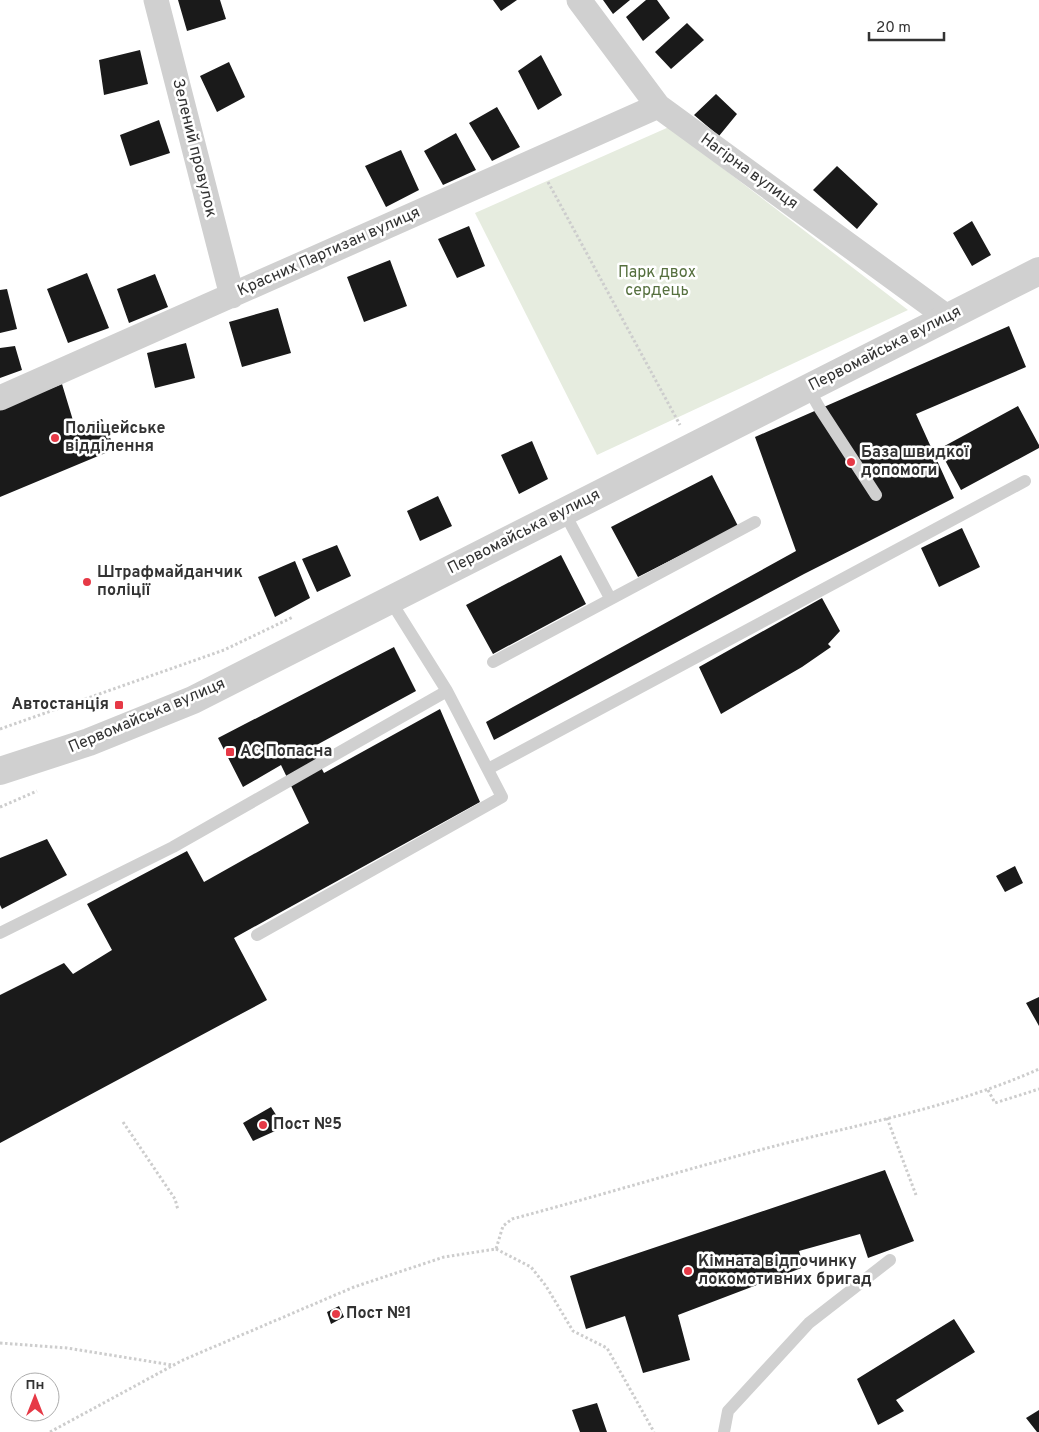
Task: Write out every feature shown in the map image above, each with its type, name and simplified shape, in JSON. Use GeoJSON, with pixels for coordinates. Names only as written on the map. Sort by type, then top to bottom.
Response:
{"type":"FeatureCollection","features":[{"type":"Feature","properties":{"kind":"street","name":"Зелений провулок"},"geometry":{"type":"LineString","coordinates":[[156,0],[232,296]]}},
{"type":"Feature","properties":{"kind":"street","name":"Нагірна вулиця"},"geometry":{"type":"LineString","coordinates":[[579,0],[658,106],[947,317]]}},
{"type":"Feature","properties":{"kind":"street","name":"Красних Партизан вулиця"},"geometry":{"type":"LineString","coordinates":[[0,398],[658,106]]}},
{"type":"Feature","properties":{"kind":"street","name":"Первомайська вулиця"},"geometry":{"type":"LineString","coordinates":[[0,772],[88,742],[193,700],[1039,271]]}},
{"type":"Feature","properties":{"kind":"lane"},"geometry":{"type":"LineString","coordinates":[[808,388],[876,495]]}},
{"type":"Feature","properties":{"kind":"lane"},"geometry":{"type":"LineString","coordinates":[[488,768],[1026,481]]}},
{"type":"Feature","properties":{"kind":"lane"},"geometry":{"type":"LineString","coordinates":[[564,512],[610,598]]}},
{"type":"Feature","properties":{"kind":"lane"},"geometry":{"type":"LineString","coordinates":[[493,662],[755,522]]}},
{"type":"Feature","properties":{"kind":"lane"},"geometry":{"type":"LineString","coordinates":[[257,935],[502,797],[447,691],[390,600]]}},
{"type":"Feature","properties":{"kind":"lane"},"geometry":{"type":"LineString","coordinates":[[0,933],[173,847],[447,691]]}},
{"type":"Feature","properties":{"kind":"lane"},"geometry":{"type":"LineString","coordinates":[[724,1432],[728,1411],[809,1323],[890,1260]]}},
{"type":"Feature","properties":{"kind":"path"},"geometry":{"type":"LineString","coordinates":[[536,160],[683,429]]}},
{"type":"Feature","properties":{"kind":"path"},"geometry":{"type":"LineString","coordinates":[[0,807],[37,791]]}},
{"type":"Feature","properties":{"kind":"path"},"geometry":{"type":"LineString","coordinates":[[496,1248],[503,1226],[512,1219],[768,1148],[988,1090],[1039,1069]]}},
{"type":"Feature","properties":{"kind":"path"},"geometry":{"type":"LineString","coordinates":[[988,1090],[995,1103],[1039,1089]]}},
{"type":"Feature","properties":{"kind":"path"},"geometry":{"type":"LineString","coordinates":[[887,1118],[916,1195]]}},
{"type":"Feature","properties":{"kind":"path"},"geometry":{"type":"LineString","coordinates":[[123,1122],[175,1200],[178,1210]]}},
{"type":"Feature","properties":{"kind":"path"},"geometry":{"type":"LineString","coordinates":[[50,1432],[173,1365],[354,1287],[444,1257],[496,1248],[531,1266],[546,1286],[573,1331],[607,1348],[654,1432]]}},
{"type":"Feature","properties":{"kind":"path"},"geometry":{"type":"LineString","coordinates":[[0,1343],[67,1348],[173,1365]]}},
{"type":"Feature","properties":{"kind":"green space","name":"Парк двох сердець"},"geometry":{"type":"Polygon","coordinates":[[[669,127],[908,310],[597,455],[475,213],[669,127]]]}},
{"type":"Feature","properties":{"kind":"building"},"geometry":{"type":"Polygon","coordinates":[[[178,0],[220,0],[226,19],[187,31],[178,0]]]}},
{"type":"Feature","properties":{"kind":"building"},"geometry":{"type":"Polygon","coordinates":[[[493,0],[517,0],[501,11],[493,0]]]}},
{"type":"Feature","properties":{"kind":"building"},"geometry":{"type":"Polygon","coordinates":[[[603,0],[630,0],[613,14],[603,0]]]}},
{"type":"Feature","properties":{"kind":"building"},"geometry":{"type":"Polygon","coordinates":[[[646,0],[657,0],[670,18],[643,41],[626,17],[646,0]]]}},
{"type":"Feature","properties":{"kind":"building"},"geometry":{"type":"Polygon","coordinates":[[[687,23],[704,40],[671,69],[655,52],[687,23]]]}},
{"type":"Feature","properties":{"kind":"building"},"geometry":{"type":"Polygon","coordinates":[[[140,50],[148,84],[104,95],[99,60],[140,50]]]}},
{"type":"Feature","properties":{"kind":"building"},"geometry":{"type":"Polygon","coordinates":[[[541,55],[562,95],[538,110],[518,71],[541,55]]]}},
{"type":"Feature","properties":{"kind":"building"},"geometry":{"type":"Polygon","coordinates":[[[229,62],[245,97],[217,112],[200,76],[229,62]]]}},
{"type":"Feature","properties":{"kind":"building"},"geometry":{"type":"Polygon","coordinates":[[[716,94],[737,114],[719,136],[694,115],[716,94]]]}},
{"type":"Feature","properties":{"kind":"building"},"geometry":{"type":"Polygon","coordinates":[[[497,107],[520,147],[492,161],[469,123],[497,107]]]}},
{"type":"Feature","properties":{"kind":"building"},"geometry":{"type":"Polygon","coordinates":[[[159,120],[170,153],[130,166],[120,135],[159,120]]]}},
{"type":"Feature","properties":{"kind":"building"},"geometry":{"type":"Polygon","coordinates":[[[456,133],[476,170],[443,185],[424,151],[456,133]]]}},
{"type":"Feature","properties":{"kind":"building"},"geometry":{"type":"Polygon","coordinates":[[[401,150],[419,190],[386,207],[365,166],[401,150]]]}},
{"type":"Feature","properties":{"kind":"building"},"geometry":{"type":"Polygon","coordinates":[[[837,166],[878,204],[857,229],[813,190],[837,166]]]}},
{"type":"Feature","properties":{"kind":"building"},"geometry":{"type":"Polygon","coordinates":[[[972,221],[991,255],[972,266],[953,233],[972,221]]]}},
{"type":"Feature","properties":{"kind":"building"},"geometry":{"type":"Polygon","coordinates":[[[469,226],[485,266],[457,278],[438,239],[469,226]]]}},
{"type":"Feature","properties":{"kind":"building"},"geometry":{"type":"Polygon","coordinates":[[[390,260],[407,306],[364,322],[347,277],[390,260]]]}},
{"type":"Feature","properties":{"kind":"building"},"geometry":{"type":"Polygon","coordinates":[[[87,273],[109,328],[68,343],[47,289],[87,273]]]}},
{"type":"Feature","properties":{"kind":"building"},"geometry":{"type":"Polygon","coordinates":[[[155,274],[168,307],[129,323],[117,289],[155,274]]]}},
{"type":"Feature","properties":{"kind":"building"},"geometry":{"type":"Polygon","coordinates":[[[7,289],[17,329],[0,333],[0,290],[7,289]]]}},
{"type":"Feature","properties":{"kind":"building"},"geometry":{"type":"Polygon","coordinates":[[[278,308],[291,353],[242,367],[229,322],[278,308]]]}},
{"type":"Feature","properties":{"kind":"building","name":"База швидкої допомоги"},"geometry":{"type":"Polygon","coordinates":[[[1009,326],[1026,367],[916,414],[954,498],[804,574],[494,740],[486,722],[796,551],[755,437],[1009,326]]]}},
{"type":"Feature","properties":{"kind":"building"},"geometry":{"type":"Polygon","coordinates":[[[186,343],[195,378],[155,388],[147,353],[186,343]]]}},
{"type":"Feature","properties":{"kind":"building"},"geometry":{"type":"Polygon","coordinates":[[[15,346],[22,370],[0,378],[0,348],[15,346]]]}},
{"type":"Feature","properties":{"kind":"building","name":"Поліцейське відділення"},"geometry":{"type":"Polygon","coordinates":[[[62,384],[75,427],[102,419],[115,449],[0,497],[0,409],[62,384]]]}},
{"type":"Feature","properties":{"kind":"building"},"geometry":{"type":"Polygon","coordinates":[[[1018,406],[1039,448],[961,490],[939,449],[1018,406]]]}},
{"type":"Feature","properties":{"kind":"building"},"geometry":{"type":"Polygon","coordinates":[[[532,441],[548,479],[519,494],[501,455],[532,441]]]}},
{"type":"Feature","properties":{"kind":"building"},"geometry":{"type":"Polygon","coordinates":[[[712,475],[738,526],[638,577],[611,527],[712,475]]]}},
{"type":"Feature","properties":{"kind":"building"},"geometry":{"type":"Polygon","coordinates":[[[438,496],[452,526],[420,541],[407,511],[438,496]]]}},
{"type":"Feature","properties":{"kind":"building"},"geometry":{"type":"Polygon","coordinates":[[[962,528],[980,567],[939,587],[921,548],[962,528]]]}},
{"type":"Feature","properties":{"kind":"building"},"geometry":{"type":"Polygon","coordinates":[[[337,545],[351,576],[317,592],[302,559],[337,545]]]}},
{"type":"Feature","properties":{"kind":"building"},"geometry":{"type":"Polygon","coordinates":[[[561,555],[586,604],[493,654],[466,605],[561,555]]]}},
{"type":"Feature","properties":{"kind":"building"},"geometry":{"type":"Polygon","coordinates":[[[295,561],[310,598],[275,617],[258,577],[295,561]]]}},
{"type":"Feature","properties":{"kind":"building"},"geometry":{"type":"Polygon","coordinates":[[[822,598],[840,631],[828,644],[831,647],[802,667],[721,714],[699,667],[822,598]]]}},
{"type":"Feature","properties":{"kind":"building"},"geometry":{"type":"Polygon","coordinates":[[[394,647],[416,691],[311,748],[324,773],[440,709],[480,802],[234,938],[267,1000],[0,1143],[0,995],[64,963],[73,974],[112,950],[87,904],[187,851],[204,882],[309,823],[281,765],[243,787],[218,738],[394,647]]]}},
{"type":"Feature","properties":{"kind":"building"},"geometry":{"type":"Polygon","coordinates":[[[47,839],[67,875],[2,909],[0,905],[0,858],[47,839]]]}},
{"type":"Feature","properties":{"kind":"building"},"geometry":{"type":"Polygon","coordinates":[[[1015,866],[1023,883],[1005,892],[996,876],[1015,866]]]}},
{"type":"Feature","properties":{"kind":"building"},"geometry":{"type":"Polygon","coordinates":[[[1039,997],[1039,1026],[1026,1003],[1039,997]]]}},
{"type":"Feature","properties":{"kind":"building","name":"Пост №5"},"geometry":{"type":"Polygon","coordinates":[[[271,1107],[284,1127],[253,1141],[243,1123],[271,1107]]]}},
{"type":"Feature","properties":{"kind":"building","name":"Кімната відпочинку локомотивних бригад"},"geometry":{"type":"Polygon","coordinates":[[[885,1170],[914,1241],[868,1258],[860,1234],[799,1251],[804,1267],[678,1315],[690,1360],[643,1373],[625,1316],[586,1329],[570,1276],[885,1170]]]}},
{"type":"Feature","properties":{"kind":"building","name":"Пост №1"},"geometry":{"type":"Polygon","coordinates":[[[339,1306],[344,1317],[331,1324],[327,1312],[339,1306]]]}},
{"type":"Feature","properties":{"kind":"building"},"geometry":{"type":"Polygon","coordinates":[[[954,1319],[975,1352],[896,1400],[904,1411],[878,1425],[857,1379],[954,1319]]]}},
{"type":"Feature","properties":{"kind":"building"},"geometry":{"type":"Polygon","coordinates":[[[597,1403],[607,1432],[580,1432],[572,1410],[597,1403]]]}},
{"type":"Feature","properties":{"kind":"building"},"geometry":{"type":"Polygon","coordinates":[[[1039,1410],[1039,1432],[1037,1432],[1026,1418],[1039,1410]]]}},
{"type":"Feature","properties":{"kind":"place","name":"Поліцейське відділення"},"geometry":{"type":"Point","coordinates":[55,438]}},
{"type":"Feature","properties":{"kind":"place","name":"База швидкої допомоги"},"geometry":{"type":"Point","coordinates":[851,462]}},
{"type":"Feature","properties":{"kind":"place","name":"Штрафмайданчик поліції"},"geometry":{"type":"Point","coordinates":[87,582]}},
{"type":"Feature","properties":{"kind":"place","name":"Автостанція"},"geometry":{"type":"Point","coordinates":[119,705]}},
{"type":"Feature","properties":{"kind":"place","name":"АС Попасна"},"geometry":{"type":"Point","coordinates":[230,752]}},
{"type":"Feature","properties":{"kind":"place","name":"Пост №5"},"geometry":{"type":"Point","coordinates":[263,1125]}},
{"type":"Feature","properties":{"kind":"place","name":"Кімната відпочинку локомотивних бригад"},"geometry":{"type":"Point","coordinates":[688,1271]}},
{"type":"Feature","properties":{"kind":"place","name":"Пост №1"},"geometry":{"type":"Point","coordinates":[336,1314]}}]}
